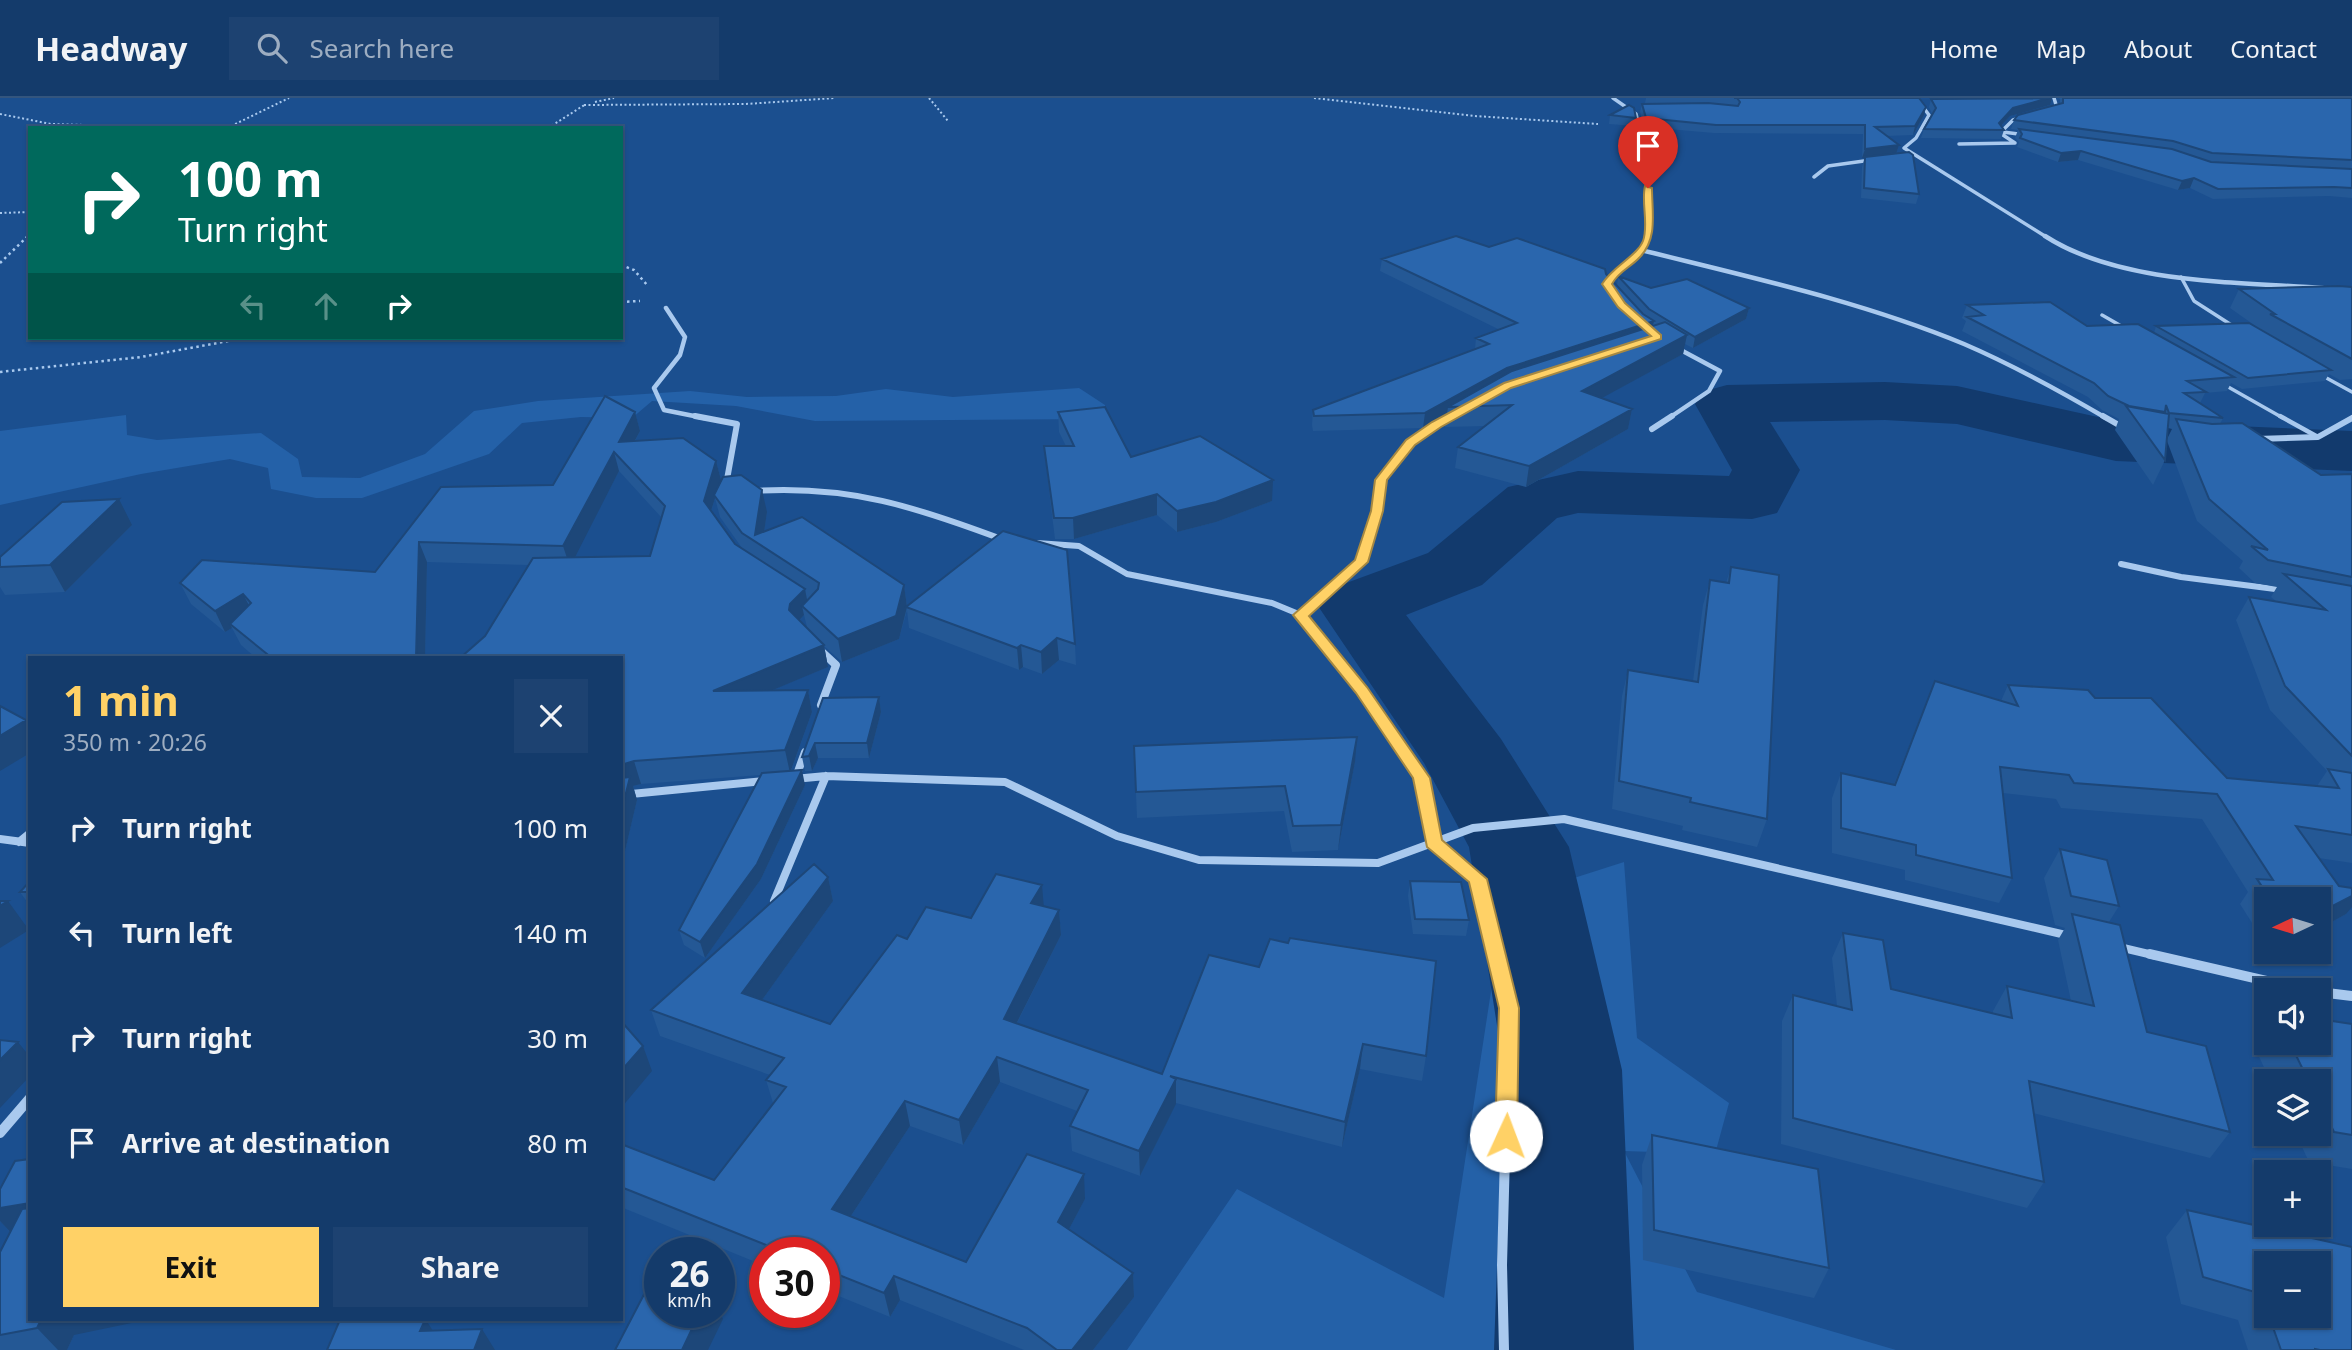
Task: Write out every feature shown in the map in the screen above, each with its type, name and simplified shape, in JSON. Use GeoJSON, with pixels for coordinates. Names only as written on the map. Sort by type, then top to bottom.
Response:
{"type":"FeatureCollection","features":[{"type":"Feature","properties":{"kind":"street"},"geometry":{"type":"LineString","coordinates":[[1614,98],[1636,114],[1648,162],[1648,240],[1641,250],[1614,272],[1607,284],[1615,295]]}},
{"type":"Feature","properties":{"kind":"street"},"geometry":{"type":"LineString","coordinates":[[1905,98],[1920,103],[1934,103]]}},
{"type":"Feature","properties":{"kind":"street"},"geometry":{"type":"LineString","coordinates":[[2043,101],[2055,100],[2057,108],[2046,111]]}},
{"type":"Feature","properties":{"kind":"street"},"geometry":{"type":"LineString","coordinates":[[1920,103],[1930,114],[1916,138],[1904,148],[2032,227],[2049,242],[2134,269],[2181,276],[2331,288]]}},
{"type":"Feature","properties":{"kind":"street"},"geometry":{"type":"LineString","coordinates":[[1630,108],[1642,108]]}},
{"type":"Feature","properties":{"kind":"street"},"geometry":{"type":"LineString","coordinates":[[1959,144],[2015,143],[2000,133],[2013,120],[2024,117]]}},
{"type":"Feature","properties":{"kind":"street"},"geometry":{"type":"LineString","coordinates":[[2003,132],[2029,135]]}},
{"type":"Feature","properties":{"kind":"street"},"geometry":{"type":"LineString","coordinates":[[1903,157],[1917,156]]}},
{"type":"Feature","properties":{"kind":"street"},"geometry":{"type":"LineString","coordinates":[[1814,177],[1828,166],[1877,159]]}},
{"type":"Feature","properties":{"kind":"street"},"geometry":{"type":"LineString","coordinates":[[1641,250],[1821,295],[1936,334],[2007,363],[2124,428],[2137,430]]}},
{"type":"Feature","properties":{"kind":"street"},"geometry":{"type":"LineString","coordinates":[[666,309],[685,337],[680,355],[654,388],[664,411],[737,424],[724,493],[779,489],[847,494],[905,504],[1008,541],[1020,542]]}},
{"type":"Feature","properties":{"kind":"street"},"geometry":{"type":"LineString","coordinates":[[1652,429],[1709,391],[1720,371],[1668,343]]}},
{"type":"Feature","properties":{"kind":"street"},"geometry":{"type":"LineString","coordinates":[[1301,615],[1361,562],[1377,511],[1381,480],[1410,443],[1460,411]]}},
{"type":"Feature","properties":{"kind":"street"},"geometry":{"type":"LineString","coordinates":[[2252,439],[2318,437],[2352,418]]}},
{"type":"Feature","properties":{"kind":"street"},"geometry":{"type":"LineString","coordinates":[[1031,543],[1079,545],[1127,574],[1272,603],[1301,615],[1362,691],[1421,778],[1434,842],[1478,879],[1509,1008],[1502,1265],[1504,1350]]}},
{"type":"Feature","properties":{"kind":"street"},"geometry":{"type":"LineString","coordinates":[[2121,564],[2181,577],[2295,593]]}},
{"type":"Feature","properties":{"kind":"street"},"geometry":{"type":"LineString","coordinates":[[817,647],[836,665],[818,716]]}},
{"type":"Feature","properties":{"kind":"street"},"geometry":{"type":"LineString","coordinates":[[795,779],[809,741]]}},
{"type":"Feature","properties":{"kind":"street"},"geometry":{"type":"LineString","coordinates":[[771,906],[780,895],[826,776]]}},
{"type":"Feature","properties":{"kind":"street"},"geometry":{"type":"LineString","coordinates":[[623,795],[826,776],[1005,782],[1117,836],[1199,860],[1378,863],[1473,828],[1564,820],[2074,937]]}},
{"type":"Feature","properties":{"kind":"street"},"geometry":{"type":"LineString","coordinates":[[19,843],[28,834]]}},
{"type":"Feature","properties":{"kind":"street"},"geometry":{"type":"LineString","coordinates":[[0,839],[28,843]]}},
{"type":"Feature","properties":{"kind":"street"},"geometry":{"type":"LineString","coordinates":[[2114,946],[2254,978]]}},
{"type":"Feature","properties":{"kind":"street"},"geometry":{"type":"LineString","coordinates":[[2331,993],[2352,996]]}},
{"type":"Feature","properties":{"kind":"street"},"geometry":{"type":"LineString","coordinates":[[0,1133],[28,1100]]}},
{"type":"Feature","properties":{"kind":"lane"},"geometry":{"type":"LineString","coordinates":[[2181,276],[2194,301],[2244,332]]}},
{"type":"Feature","properties":{"kind":"lane"},"geometry":{"type":"LineString","coordinates":[[2102,315],[2126,329]]}},
{"type":"Feature","properties":{"kind":"lane"},"geometry":{"type":"LineString","coordinates":[[2316,372],[2352,392]]}},
{"type":"Feature","properties":{"kind":"lane"},"geometry":{"type":"LineString","coordinates":[[2222,383],[2318,437]]}},
{"type":"Feature","properties":{"kind":"path"},"geometry":{"type":"LineString","coordinates":[[231,126],[289,98]]}},
{"type":"Feature","properties":{"kind":"path"},"geometry":{"type":"LineString","coordinates":[[551,126],[584,105],[614,98]]}},
{"type":"Feature","properties":{"kind":"path"},"geometry":{"type":"LineString","coordinates":[[584,105],[746,104],[835,98]]}},
{"type":"Feature","properties":{"kind":"path"},"geometry":{"type":"LineString","coordinates":[[929,98],[948,121]]}},
{"type":"Feature","properties":{"kind":"path"},"geometry":{"type":"LineString","coordinates":[[1314,98],[1488,117],[1639,126]]}},
{"type":"Feature","properties":{"kind":"path"},"geometry":{"type":"LineString","coordinates":[[0,114],[51,124],[120,126]]}},
{"type":"Feature","properties":{"kind":"path"},"geometry":{"type":"LineString","coordinates":[[0,213],[28,212]]}},
{"type":"Feature","properties":{"kind":"path"},"geometry":{"type":"LineString","coordinates":[[0,263],[28,236]]}},
{"type":"Feature","properties":{"kind":"path"},"geometry":{"type":"LineString","coordinates":[[623,266],[634,270],[666,309]]}},
{"type":"Feature","properties":{"kind":"path"},"geometry":{"type":"LineString","coordinates":[[0,372],[141,357],[234,340]]}},
{"type":"Feature","properties":{"kind":"shaded area"},"geometry":{"type":"Polygon","coordinates":[[[1079,388],[1105,405],[1106,419],[815,421],[736,406],[652,401],[632,418],[581,417],[522,423],[489,454],[362,498],[316,498],[271,489],[268,468],[230,459],[141,474],[0,505],[0,431],[126,415],[127,435],[157,440],[261,433],[298,459],[302,477],[360,478],[425,454],[474,411],[538,401],[690,391],[747,397],[836,396],[886,389],[953,397],[1079,388]]]}},
{"type":"Feature","properties":{"kind":"shaded area"},"geometry":{"type":"Polygon","coordinates":[[[1624,862],[1637,1038],[1729,1103],[1715,1154],[1624,1151],[1697,1292],[1896,1350],[1127,1350],[1237,1189],[1444,1298],[1505,900],[1624,862]]]}},
{"type":"Feature","properties":{"kind":"building"},"geometry":{"type":"Polygon","coordinates":[[[1737,98],[1919,98],[1926,107],[1915,126],[1875,127],[1899,145],[1865,149],[1865,125],[1716,125],[1646,118],[1642,104],[1708,103],[1738,106],[1740,102],[1737,98]]]}},
{"type":"Feature","properties":{"kind":"building"},"geometry":{"type":"Polygon","coordinates":[[[2049,98],[2013,108],[1999,123],[2004,130],[1924,129],[1936,108],[1931,99],[2049,98]]]}},
{"type":"Feature","properties":{"kind":"building"},"geometry":{"type":"Polygon","coordinates":[[[2063,98],[2352,98],[2352,160],[2212,153],[2173,141],[2014,120],[2018,115],[2063,103],[2063,98]]]}},
{"type":"Feature","properties":{"kind":"building"},"geometry":{"type":"Polygon","coordinates":[[[1629,105],[1634,108],[1636,118],[1610,115],[1629,105]]]}},
{"type":"Feature","properties":{"kind":"building"},"geometry":{"type":"Polygon","coordinates":[[[2019,129],[2172,149],[2211,162],[2352,169],[2352,188],[2218,189],[2194,178],[2182,181],[2081,151],[2061,153],[2020,138],[2022,134],[2019,129]]]}},
{"type":"Feature","properties":{"kind":"building"},"geometry":{"type":"Polygon","coordinates":[[[1909,152],[1913,155],[1919,194],[1864,188],[1865,157],[1909,152]]]}},
{"type":"Feature","properties":{"kind":"building"},"geometry":{"type":"Polygon","coordinates":[[[1456,236],[1489,247],[1517,238],[1605,269],[1606,274],[1643,314],[1654,321],[1507,368],[1425,413],[1314,416],[1313,410],[1489,344],[1476,338],[1517,323],[1382,259],[1456,236]]]}},
{"type":"Feature","properties":{"kind":"building"},"geometry":{"type":"Polygon","coordinates":[[[1618,276],[1651,288],[1687,279],[1749,308],[1695,337],[1649,309],[1618,276]]]}},
{"type":"Feature","properties":{"kind":"building"},"geometry":{"type":"Polygon","coordinates":[[[2352,287],[2352,359],[2270,314],[2275,314],[2239,289],[2352,287]]]}},
{"type":"Feature","properties":{"kind":"building"},"geometry":{"type":"Polygon","coordinates":[[[2050,302],[2087,326],[2138,324],[2234,377],[2187,381],[2206,392],[2184,393],[2223,418],[2169,413],[2166,405],[2165,412],[2129,406],[2108,396],[2094,383],[1967,317],[1984,315],[1967,305],[2050,302]]]}},
{"type":"Feature","properties":{"kind":"building"},"geometry":{"type":"Polygon","coordinates":[[[1665,322],[1687,335],[1582,391],[1632,409],[1529,466],[1458,447],[1512,405],[1448,407],[1512,371],[1665,322]]]}},
{"type":"Feature","properties":{"kind":"building"},"geometry":{"type":"Polygon","coordinates":[[[2249,323],[2331,370],[2248,378],[2156,326],[2249,323]]]}},
{"type":"Feature","properties":{"kind":"building"},"geometry":{"type":"Polygon","coordinates":[[[605,396],[635,412],[619,442],[683,438],[716,461],[704,501],[735,544],[805,589],[790,604],[789,610],[824,645],[713,691],[808,690],[785,750],[634,761],[623,764],[623,656],[462,656],[485,636],[533,558],[650,556],[665,506],[614,452],[563,546],[419,542],[416,656],[270,656],[230,624],[251,603],[243,594],[215,611],[180,583],[202,560],[375,572],[441,487],[553,485],[605,396]]]}},
{"type":"Feature","properties":{"kind":"building"},"geometry":{"type":"Polygon","coordinates":[[[2126,406],[2169,414],[2165,460],[2126,406]]]}},
{"type":"Feature","properties":{"kind":"building"},"geometry":{"type":"Polygon","coordinates":[[[1105,407],[1131,457],[1200,436],[1273,480],[1216,502],[1177,511],[1157,494],[1073,518],[1054,518],[1044,446],[1074,446],[1058,412],[1105,407]]]}},
{"type":"Feature","properties":{"kind":"building"},"geometry":{"type":"Polygon","coordinates":[[[2176,419],[2212,424],[2242,423],[2321,475],[2352,474],[2352,577],[2268,560],[2251,546],[2268,550],[2209,499],[2176,419]]]}},
{"type":"Feature","properties":{"kind":"building"},"geometry":{"type":"Polygon","coordinates":[[[741,475],[762,490],[755,535],[802,517],[904,585],[896,616],[838,639],[802,606],[818,589],[819,583],[742,533],[714,495],[723,477],[741,475]]]}},
{"type":"Feature","properties":{"kind":"building"},"geometry":{"type":"Polygon","coordinates":[[[119,499],[50,565],[0,567],[0,557],[62,502],[119,499]]]}},
{"type":"Feature","properties":{"kind":"building"},"geometry":{"type":"Polygon","coordinates":[[[1003,531],[1067,550],[1075,644],[1057,638],[1041,652],[1021,645],[1017,648],[906,607],[1003,531]]]}},
{"type":"Feature","properties":{"kind":"building"},"geometry":{"type":"Polygon","coordinates":[[[1731,567],[1779,575],[1767,819],[1690,802],[1691,798],[1619,781],[1628,670],[1698,682],[1710,580],[1729,583],[1731,567]]]}},
{"type":"Feature","properties":{"kind":"building"},"geometry":{"type":"Polygon","coordinates":[[[2284,574],[2352,586],[2352,756],[2285,686],[2249,597],[2326,610],[2284,574]]]}},
{"type":"Feature","properties":{"kind":"building"},"geometry":{"type":"Polygon","coordinates":[[[1935,681],[2018,706],[2008,685],[2088,690],[2095,698],[2151,698],[2227,778],[2339,788],[2328,769],[2352,773],[2352,835],[2296,826],[2339,886],[2352,888],[2352,896],[2331,907],[2331,887],[2262,887],[2257,879],[2273,880],[2217,794],[2074,783],[2069,775],[2000,767],[2012,878],[1916,855],[1916,845],[1841,828],[1841,773],[1895,785],[1935,681]]]}},
{"type":"Feature","properties":{"kind":"building"},"geometry":{"type":"Polygon","coordinates":[[[879,697],[867,743],[815,743],[809,756],[802,757],[823,698],[879,697]]]}},
{"type":"Feature","properties":{"kind":"building"},"geometry":{"type":"Polygon","coordinates":[[[0,706],[26,720],[0,736],[0,706]]]}},
{"type":"Feature","properties":{"kind":"building"},"geometry":{"type":"Polygon","coordinates":[[[1357,737],[1341,825],[1293,826],[1285,786],[1136,792],[1134,746],[1357,737]]]}},
{"type":"Feature","properties":{"kind":"building"},"geometry":{"type":"Polygon","coordinates":[[[802,770],[757,864],[700,942],[679,930],[762,773],[802,770]]]}},
{"type":"Feature","properties":{"kind":"building"},"geometry":{"type":"Polygon","coordinates":[[[630,777],[623,805],[623,778],[630,777]]]}},
{"type":"Feature","properties":{"kind":"building"},"geometry":{"type":"Polygon","coordinates":[[[2060,849],[2107,860],[2119,906],[2071,896],[2060,849]]]}},
{"type":"Feature","properties":{"kind":"building"},"geometry":{"type":"Polygon","coordinates":[[[814,864],[828,877],[742,993],[830,1024],[897,935],[907,939],[926,907],[971,918],[996,874],[1042,885],[1031,903],[1059,910],[1004,1019],[1162,1074],[1209,955],[1259,967],[1270,939],[1288,943],[1290,938],[1436,961],[1426,1056],[1363,1044],[1345,1122],[1170,1076],[1176,1079],[1139,1151],[1070,1126],[1088,1090],[997,1057],[959,1120],[905,1101],[832,1209],[966,1262],[1027,1154],[1084,1174],[1058,1222],[1133,1273],[1072,1350],[1057,1350],[1027,1328],[894,1276],[884,1293],[840,1275],[840,1237],[749,1238],[623,1188],[623,1145],[714,1180],[786,1087],[766,1080],[784,1058],[651,1010],[814,864]]]}},
{"type":"Feature","properties":{"kind":"building"},"geometry":{"type":"Polygon","coordinates":[[[1410,881],[1461,882],[1469,920],[1415,919],[1410,881]]]}},
{"type":"Feature","properties":{"kind":"building"},"geometry":{"type":"Polygon","coordinates":[[[28,883],[28,892],[20,892],[28,883]]]}},
{"type":"Feature","properties":{"kind":"building"},"geometry":{"type":"Polygon","coordinates":[[[2072,914],[2120,925],[2147,1032],[2206,1046],[2230,1132],[2029,1081],[2044,1182],[1793,1118],[1793,995],[1852,1010],[1843,933],[1883,940],[1891,989],[2012,1018],[2007,986],[2094,1006],[2072,914]]]}},
{"type":"Feature","properties":{"kind":"building"},"geometry":{"type":"Polygon","coordinates":[[[2331,1021],[2352,1024],[2352,1135],[2334,1132],[2331,1126],[2331,1069],[2303,1069],[2296,1055],[2331,1055],[2331,1021]]]}},
{"type":"Feature","properties":{"kind":"building"},"geometry":{"type":"Polygon","coordinates":[[[623,1023],[643,1046],[623,1069],[623,1023]]]}},
{"type":"Feature","properties":{"kind":"building"},"geometry":{"type":"Polygon","coordinates":[[[0,1040],[18,1042],[0,1060],[0,1040]]]}},
{"type":"Feature","properties":{"kind":"building"},"geometry":{"type":"Polygon","coordinates":[[[1652,1135],[1818,1169],[1829,1268],[1654,1230],[1652,1135]]]}},
{"type":"Feature","properties":{"kind":"building"},"geometry":{"type":"Polygon","coordinates":[[[28,1159],[28,1203],[0,1208],[0,1189],[15,1161],[28,1159]]]}},
{"type":"Feature","properties":{"kind":"building"},"geometry":{"type":"Polygon","coordinates":[[[28,1208],[28,1321],[40,1321],[37,1328],[0,1335],[0,1252],[22,1209],[28,1208]]]}},
{"type":"Feature","properties":{"kind":"building"},"geometry":{"type":"Polygon","coordinates":[[[2187,1210],[2254,1225],[2254,1237],[2307,1237],[2352,1247],[2352,1350],[2281,1350],[2273,1328],[2331,1328],[2331,1251],[2254,1251],[2254,1292],[2203,1277],[2187,1210]]]}},
{"type":"Feature","properties":{"kind":"building"},"geometry":{"type":"Polygon","coordinates":[[[644,1294],[644,1328],[692,1328],[682,1350],[615,1350],[644,1294]]]}},
{"type":"Feature","properties":{"kind":"building"},"geometry":{"type":"Polygon","coordinates":[[[425,1321],[420,1331],[482,1329],[474,1350],[327,1350],[339,1322],[425,1321]]]}},
{"type":"Feature","properties":{"kind":"waterway"},"geometry":{"type":"LineString","coordinates":[[1564,1350],[1563,1070],[1519,847],[1468,760],[1358,606],[1455,569],[1533,502],[1578,492],[1752,498],[1766,470],[1727,404],[1885,401],[1957,405],[2116,441],[2352,451]]}},
{"type":"Feature","properties":{"kind":"route"},"geometry":{"type":"LineString","coordinates":[[1506,1136],[1509,1008],[1478,879],[1434,842],[1421,778],[1362,691],[1301,615],[1361,562],[1377,511],[1381,480],[1410,443],[1437,424],[1507,386],[1658,337],[1622,305],[1607,284],[1614,272],[1636,257],[1648,240],[1648,188]]}}]}
